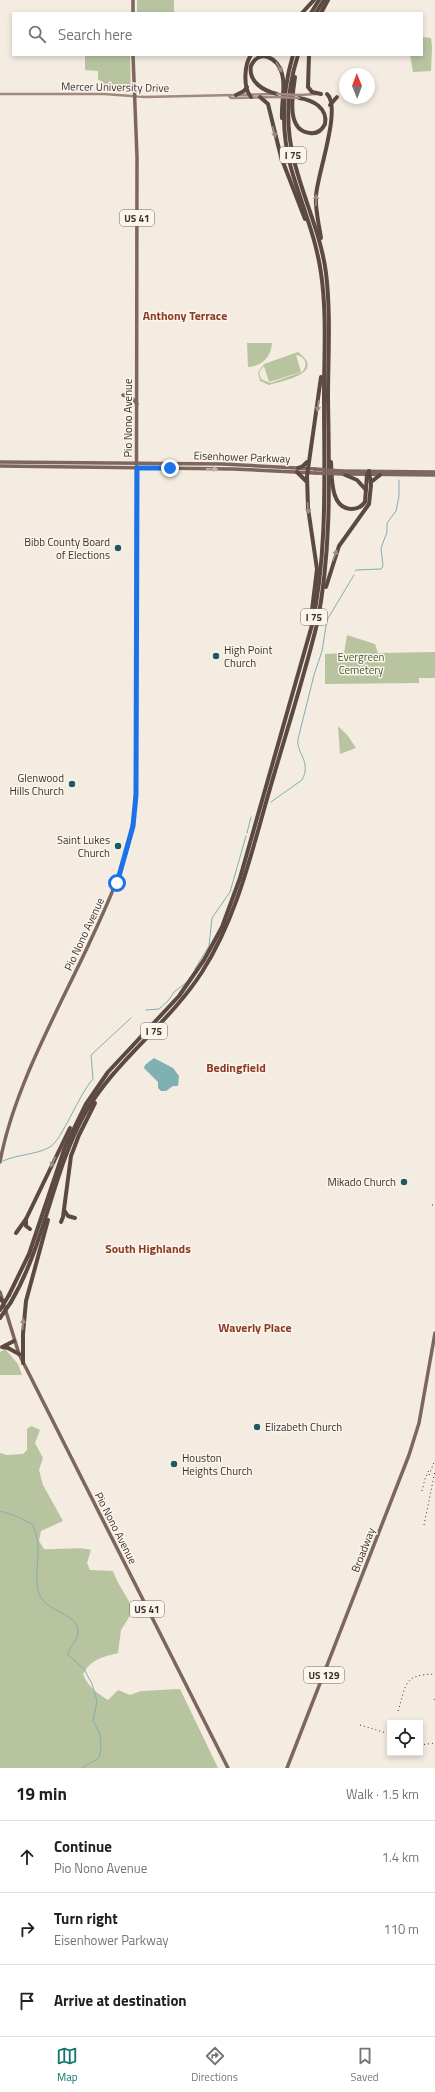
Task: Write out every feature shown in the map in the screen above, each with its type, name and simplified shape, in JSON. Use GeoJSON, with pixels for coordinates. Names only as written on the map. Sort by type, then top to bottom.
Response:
{"type":"FeatureCollection","features":[{"type":"Feature","properties":{"kind":"highway"},"geometry":{"type":"LineString","coordinates":[[303,12],[314,0]]}},
{"type":"Feature","properties":{"kind":"highway"},"geometry":{"type":"LineString","coordinates":[[312,12],[319,0]]}},
{"type":"Feature","properties":{"kind":"highway"},"geometry":{"type":"LineString","coordinates":[[317,12],[324,0]]}},
{"type":"Feature","properties":{"kind":"highway"},"geometry":{"type":"LineString","coordinates":[[322,12],[328,0]]}},
{"type":"Feature","properties":{"kind":"highway"},"geometry":{"type":"LineString","coordinates":[[250,96],[247,87],[247,64],[251,56]]}},
{"type":"Feature","properties":{"kind":"highway"},"geometry":{"type":"LineString","coordinates":[[277,96],[262,89],[252,78],[251,66],[258,57],[266,56],[272,58],[282,71],[281,113],[285,131]]}},
{"type":"Feature","properties":{"kind":"highway","name":"I 75"},"geometry":{"type":"LineString","coordinates":[[293,56],[285,96],[285,131],[291,168],[323,274]]}},
{"type":"Feature","properties":{"kind":"highway"},"geometry":{"type":"LineString","coordinates":[[309,56],[308,86],[312,92],[321,94]]}},
{"type":"Feature","properties":{"kind":"highway"},"geometry":{"type":"LineString","coordinates":[[297,57],[292,100],[293,116],[297,125],[304,132],[311,134],[318,132],[325,124],[324,114],[316,104],[299,96]]}},
{"type":"Feature","properties":{"kind":"highway","name":"I 75"},"geometry":{"type":"LineString","coordinates":[[43,1234],[52,1199],[78,1129],[102,1088],[122,1062],[170,1015],[202,973],[231,918],[257,825],[308,658],[320,606],[329,535],[329,437],[325,288],[322,253],[291,147],[289,101],[297,57]]}},
{"type":"Feature","properties":{"kind":"highway"},"geometry":{"type":"LineString","coordinates":[[236,95],[244,91],[247,87]]}},
{"type":"Feature","properties":{"kind":"highway"},"geometry":{"type":"LineString","coordinates":[[322,253],[316,198],[317,184],[330,137],[330,105],[327,94]]}},
{"type":"Feature","properties":{"kind":"highway"},"geometry":{"type":"LineString","coordinates":[[260,97],[268,104],[281,157],[315,245]]}},
{"type":"Feature","properties":{"kind":"highway"},"geometry":{"type":"LineString","coordinates":[[330,105],[337,97]]}},
{"type":"Feature","properties":{"kind":"highway","name":"I 75"},"geometry":{"type":"LineString","coordinates":[[257,825],[309,637],[320,583],[324,534],[325,288]]}},
{"type":"Feature","properties":{"kind":"highway"},"geometry":{"type":"LineString","coordinates":[[309,637],[317,569],[308,508],[307,471],[324,360]]}},
{"type":"Feature","properties":{"kind":"highway"},"geometry":{"type":"LineString","coordinates":[[329,437],[333,487],[336,498],[346,508],[357,509],[365,502],[369,474]]}},
{"type":"Feature","properties":{"kind":"highway"},"geometry":{"type":"LineString","coordinates":[[307,482],[297,470],[305,465],[308,460]]}},
{"type":"Feature","properties":{"kind":"highway"},"geometry":{"type":"LineString","coordinates":[[342,472],[358,481],[367,492]]}},
{"type":"Feature","properties":{"kind":"highway"},"geometry":{"type":"LineString","coordinates":[[320,606],[336,553],[345,536],[368,507],[371,498],[369,474]]}},
{"type":"Feature","properties":{"kind":"highway"},"geometry":{"type":"LineString","coordinates":[[371,485],[374,479],[380,475]]}},
{"type":"Feature","properties":{"kind":"highway","name":"I 75"},"geometry":{"type":"LineString","coordinates":[[0,1310],[22,1271],[42,1217],[65,1147],[79,1116],[103,1078],[171,1007],[204,960],[229,909],[252,842]]}},
{"type":"Feature","properties":{"kind":"highway"},"geometry":{"type":"LineString","coordinates":[[61,1222],[64,1210],[68,1172],[73,1150],[102,1088]]}},
{"type":"Feature","properties":{"kind":"highway"},"geometry":{"type":"LineString","coordinates":[[16,1233],[26,1219],[67,1133],[79,1116]]}},
{"type":"Feature","properties":{"kind":"highway"},"geometry":{"type":"LineString","coordinates":[[64,1210],[68,1216],[74,1218]]}},
{"type":"Feature","properties":{"kind":"highway"},"geometry":{"type":"LineString","coordinates":[[26,1219],[26,1226],[30,1229]]}},
{"type":"Feature","properties":{"kind":"highway"},"geometry":{"type":"LineString","coordinates":[[0,1318],[26,1275],[43,1234]]}},
{"type":"Feature","properties":{"kind":"highway"},"geometry":{"type":"LineString","coordinates":[[23,1363],[25,1308],[43,1234]]}},
{"type":"Feature","properties":{"kind":"highway"},"geometry":{"type":"LineString","coordinates":[[1,1348],[14,1341]]}},
{"type":"Feature","properties":{"kind":"highway"},"geometry":{"type":"LineString","coordinates":[[1,1348],[11,1349],[19,1354]]}},
{"type":"Feature","properties":{"kind":"main road"},"geometry":{"type":"LineString","coordinates":[[133,0],[133,12]]}},
{"type":"Feature","properties":{"kind":"main road","name":"Pio Nono Avenue"},"geometry":{"type":"LineString","coordinates":[[0,1162],[19,1096],[118,879],[133,826],[136,787],[137,468],[137,157],[133,56]]}},
{"type":"Feature","properties":{"kind":"main road","name":"Mercer University Drive"},"geometry":{"type":"LineString","coordinates":[[0,94],[104,94],[134,97],[236,95],[260,97],[277,96]]}},
{"type":"Feature","properties":{"kind":"main road","name":"Mercer University Drive"},"geometry":{"type":"LineString","coordinates":[[229,96],[231,98],[250,96],[299,96],[327,94]]}},
{"type":"Feature","properties":{"kind":"main road"},"geometry":{"type":"LineString","coordinates":[[123,394],[132,398],[137,404]]}},
{"type":"Feature","properties":{"kind":"main road","name":"Eisenhower Parkway"},"geometry":{"type":"LineString","coordinates":[[0,462],[222,464],[380,475],[435,475]]}},
{"type":"Feature","properties":{"kind":"main road","name":"Eisenhower Parkway"},"geometry":{"type":"LineString","coordinates":[[0,466],[297,470]]}},
{"type":"Feature","properties":{"kind":"main road","name":"Eisenhower Parkway"},"geometry":{"type":"LineString","coordinates":[[369,474],[435,472]]}},
{"type":"Feature","properties":{"kind":"main road","name":"Pio Nono Avenue"},"geometry":{"type":"LineString","coordinates":[[0,1292],[1,1300],[14,1341],[23,1363],[228,1768]]}},
{"type":"Feature","properties":{"kind":"main road","name":"Broadway"},"geometry":{"type":"LineString","coordinates":[[287,1768],[409,1455],[420,1418],[435,1333]]}},
{"type":"Feature","properties":{"kind":"green space"},"geometry":{"type":"Polygon","coordinates":[[[137,0],[174,0],[174,12],[137,12],[137,0]]]}},
{"type":"Feature","properties":{"kind":"green space"},"geometry":{"type":"Polygon","coordinates":[[[423,37],[431,38],[431,71],[413,72],[410,56],[423,56],[423,37]]]}},
{"type":"Feature","properties":{"kind":"green space"},"geometry":{"type":"Polygon","coordinates":[[[85,56],[130,56],[131,90],[128,93],[102,90],[102,81],[98,80],[98,71],[85,70],[85,56]]]}},
{"type":"Feature","properties":{"kind":"green space"},"geometry":{"type":"Polygon","coordinates":[[[247,343],[272,343],[270,353],[265,360],[258,365],[248,367],[247,343]]]}},
{"type":"Feature","properties":{"kind":"green space"},"geometry":{"type":"Polygon","coordinates":[[[298,352],[305,359],[308,365],[306,370],[293,378],[269,385],[260,381],[258,372],[264,364],[298,352]],[[296,355],[301,372],[269,382],[264,366],[259,372],[261,379],[270,383],[302,372],[306,364],[304,359],[296,355]]]}},
{"type":"Feature","properties":{"kind":"green space","name":"Evergreen Cemetery"},"geometry":{"type":"Polygon","coordinates":[[[347,635],[375,644],[378,653],[435,652],[435,678],[419,678],[419,683],[325,684],[325,654],[344,653],[347,635]]]}},
{"type":"Feature","properties":{"kind":"green space"},"geometry":{"type":"Polygon","coordinates":[[[338,726],[348,736],[356,748],[340,754],[338,726]]]}},
{"type":"Feature","properties":{"kind":"green space"},"geometry":{"type":"Polygon","coordinates":[[[5,1349],[18,1364],[22,1375],[0,1375],[0,1352],[5,1349]]]}},
{"type":"Feature","properties":{"kind":"green space"},"geometry":{"type":"Polygon","coordinates":[[[31,1426],[40,1430],[35,1443],[43,1458],[39,1470],[43,1485],[63,1521],[41,1531],[39,1541],[44,1549],[81,1548],[91,1550],[87,1563],[90,1570],[113,1571],[133,1611],[121,1630],[118,1653],[102,1657],[90,1665],[83,1674],[87,1683],[108,1700],[118,1690],[130,1695],[141,1691],[180,1689],[218,1768],[0,1768],[0,1453],[7,1455],[23,1454],[27,1450],[27,1429],[31,1426]]]}},
{"type":"Feature","properties":{"kind":"water"},"geometry":{"type":"Polygon","coordinates":[[[154,1058],[173,1068],[179,1076],[178,1086],[173,1086],[166,1091],[161,1091],[158,1088],[158,1082],[144,1068],[145,1065],[154,1058]]]}},
{"type":"Feature","properties":{"kind":"waterway"},"geometry":{"type":"LineString","coordinates":[[355,571],[381,569],[383,566],[381,548],[387,532],[387,523],[396,511],[399,496],[399,480]]}},
{"type":"Feature","properties":{"kind":"waterway"},"geometry":{"type":"LineString","coordinates":[[271,802],[302,780],[305,773],[305,763],[299,749],[298,739],[314,675],[322,651],[327,620],[354,575]]}},
{"type":"Feature","properties":{"kind":"waterway"},"geometry":{"type":"LineString","coordinates":[[247,833],[251,817]]}},
{"type":"Feature","properties":{"kind":"waterway"},"geometry":{"type":"LineString","coordinates":[[195,969],[209,946],[212,918],[230,892],[246,836]]}},
{"type":"Feature","properties":{"kind":"waterway"},"geometry":{"type":"LineString","coordinates":[[146,1010],[159,1009],[168,1001],[174,992],[187,982]]}},
{"type":"Feature","properties":{"kind":"waterway"},"geometry":{"type":"LineString","coordinates":[[3,1161],[45,1150],[55,1143],[82,1095],[93,1079],[91,1055],[131,1018]]}},
{"type":"Feature","properties":{"kind":"waterway"},"geometry":{"type":"LineString","coordinates":[[0,1511],[32,1524],[38,1543],[37,1586],[39,1594],[48,1605],[74,1621],[77,1626],[78,1633],[69,1649],[68,1655],[84,1669],[92,1684],[97,1701],[93,1721],[100,1734],[101,1749],[99,1758],[82,1768]]}},
{"type":"Feature","properties":{"kind":"railway"},"geometry":{"type":"LineString","coordinates":[[429,1475],[435,1460]]}},
{"type":"Feature","properties":{"kind":"railway"},"geometry":{"type":"LineString","coordinates":[[422,1491],[429,1470]]}},
{"type":"Feature","properties":{"kind":"railway"},"geometry":{"type":"LineString","coordinates":[[424,1525],[435,1471]]}},
{"type":"Feature","properties":{"kind":"railway"},"geometry":{"type":"LineString","coordinates":[[398,1711],[405,1687],[408,1682],[417,1676],[435,1674]]}},
{"type":"Feature","properties":{"kind":"railway"},"geometry":{"type":"LineString","coordinates":[[360,1725],[387,1733]]}},
{"type":"Feature","properties":{"kind":"railway"},"geometry":{"type":"LineString","coordinates":[[423,1745],[435,1743]]}},
{"type":"Feature","properties":{"kind":"place","name":"Bibb County Board of Elections"},"geometry":{"type":"Point","coordinates":[118,548]}},
{"type":"Feature","properties":{"kind":"place","name":"High Point Church"},"geometry":{"type":"Point","coordinates":[216,656]}},
{"type":"Feature","properties":{"kind":"place","name":"Glenwood Hills Church"},"geometry":{"type":"Point","coordinates":[72,784]}},
{"type":"Feature","properties":{"kind":"place","name":"Saint Lukes Church"},"geometry":{"type":"Point","coordinates":[118,846]}},
{"type":"Feature","properties":{"kind":"place","name":"Mikado Church"},"geometry":{"type":"Point","coordinates":[404,1182]}},
{"type":"Feature","properties":{"kind":"place","name":"Elizabeth Church"},"geometry":{"type":"Point","coordinates":[257,1427]}},
{"type":"Feature","properties":{"kind":"place","name":"Houston Heights Church"},"geometry":{"type":"Point","coordinates":[174,1464]}},
{"type":"Feature","properties":{"kind":"district","name":"Anthony Terrace"},"geometry":{"type":"Point","coordinates":[185,316]}},
{"type":"Feature","properties":{"kind":"district","name":"Bedingfield"},"geometry":{"type":"Point","coordinates":[236,1068]}},
{"type":"Feature","properties":{"kind":"district","name":"South Highlands"},"geometry":{"type":"Point","coordinates":[148,1249]}},
{"type":"Feature","properties":{"kind":"district","name":"Waverly Place"},"geometry":{"type":"Point","coordinates":[255,1328]}},
{"type":"Feature","properties":{"kind":"route"},"geometry":{"type":"LineString","coordinates":[[117,883],[133,826],[136,795],[137,468],[170,468]]}}]}
